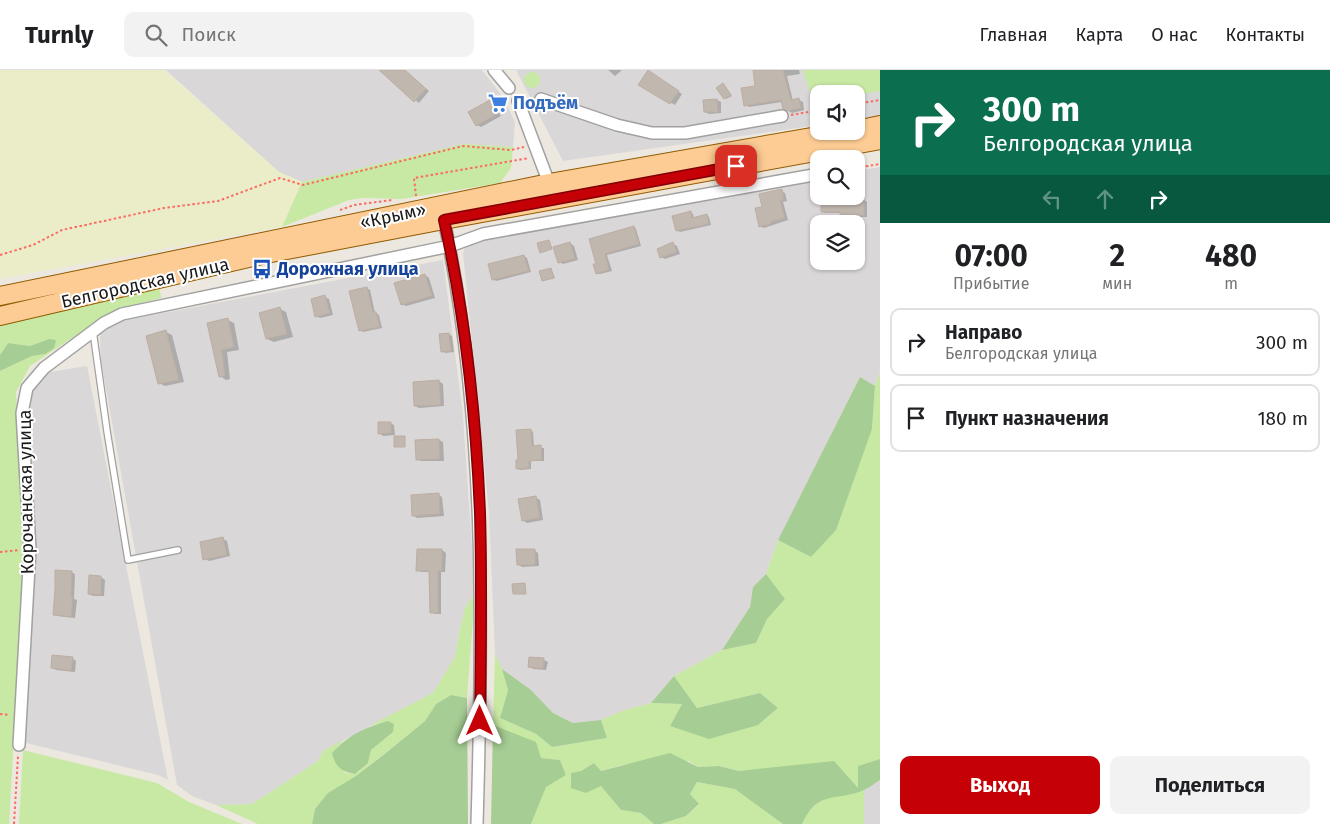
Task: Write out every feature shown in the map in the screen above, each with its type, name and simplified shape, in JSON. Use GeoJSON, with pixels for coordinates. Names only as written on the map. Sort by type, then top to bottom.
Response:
{"type":"FeatureCollection","features":[{"type":"Feature","properties":{"kind":"main road"},"geometry":{"type":"LineString","coordinates":[[865,128],[880,125]]}},
{"type":"Feature","properties":{"kind":"main road","name":"«Крым»"},"geometry":{"type":"LineString","coordinates":[[0,296],[549,183],[810,137]]}},
{"type":"Feature","properties":{"kind":"main road","name":"Белгородская улица"},"geometry":{"type":"LineString","coordinates":[[0,316],[266,254],[880,140]]}},
{"type":"Feature","properties":{"kind":"street"},"geometry":{"type":"LineString","coordinates":[[494,70],[509,88]]}},
{"type":"Feature","properties":{"kind":"street"},"geometry":{"type":"LineString","coordinates":[[541,99],[617,125],[652,133],[685,133],[782,116]]}},
{"type":"Feature","properties":{"kind":"street"},"geometry":{"type":"LineString","coordinates":[[518,101],[549,183]]}},
{"type":"Feature","properties":{"kind":"street"},"geometry":{"type":"LineString","coordinates":[[93,331],[104,322],[122,314],[450,246],[483,234],[810,176]]}},
{"type":"Feature","properties":{"kind":"street"},"geometry":{"type":"LineString","coordinates":[[444,220],[457,287],[472,398],[480,511],[481,591],[478,824]]}},
{"type":"Feature","properties":{"kind":"street","name":"Корочанская улица"},"geometry":{"type":"LineString","coordinates":[[19,745],[30,549],[22,413],[27,388],[44,368],[93,331]]}},
{"type":"Feature","properties":{"kind":"lane"},"geometry":{"type":"LineString","coordinates":[[93,331],[128,560],[178,550]]}},
{"type":"Feature","properties":{"kind":"path"},"geometry":{"type":"LineString","coordinates":[[865,102],[880,100]]}},
{"type":"Feature","properties":{"kind":"path"},"geometry":{"type":"LineString","coordinates":[[782,116],[810,111]]}},
{"type":"Feature","properties":{"kind":"path"},"geometry":{"type":"LineString","coordinates":[[0,256],[33,245],[62,230],[164,208],[218,201],[280,178],[302,185],[463,146],[511,150],[534,145]]}},
{"type":"Feature","properties":{"kind":"path"},"geometry":{"type":"LineString","coordinates":[[414,178],[539,156]]}},
{"type":"Feature","properties":{"kind":"path"},"geometry":{"type":"LineString","coordinates":[[865,166],[880,164]]}},
{"type":"Feature","properties":{"kind":"path"},"geometry":{"type":"LineString","coordinates":[[0,552],[30,549]]}},
{"type":"Feature","properties":{"kind":"path"},"geometry":{"type":"LineString","coordinates":[[14,824],[19,745]]}},
{"type":"Feature","properties":{"kind":"shaded area"},"geometry":{"type":"Polygon","coordinates":[[[166,70],[482,70],[503,97],[515,122],[513,147],[464,144],[302,182],[279,172],[166,70]]]}},
{"type":"Feature","properties":{"kind":"shaded area"},"geometry":{"type":"Polygon","coordinates":[[[516,70],[880,70],[880,116],[865,118],[865,85],[810,85],[810,126],[563,161],[516,70]]]}},
{"type":"Feature","properties":{"kind":"shaded area"},"geometry":{"type":"Polygon","coordinates":[[[880,167],[880,372],[875,386],[860,377],[778,540],[766,574],[753,587],[750,607],[722,650],[674,676],[651,703],[625,710],[601,720],[573,723],[553,713],[531,690],[502,669],[495,654],[489,512],[463,253],[467,243],[810,180],[810,205],[865,205],[865,170],[880,167]]]}},
{"type":"Feature","properties":{"kind":"shaded area"},"geometry":{"type":"Polygon","coordinates":[[[443,260],[463,416],[475,593],[465,608],[455,657],[433,693],[323,751],[318,761],[252,804],[216,805],[192,796],[177,785],[101,361],[100,332],[110,323],[443,260]]]}},
{"type":"Feature","properties":{"kind":"shaded area"},"geometry":{"type":"Polygon","coordinates":[[[87,366],[168,780],[158,775],[22,742],[26,403],[32,387],[44,373],[87,366]]]}},
{"type":"Feature","properties":{"kind":"shaded area"},"geometry":{"type":"Polygon","coordinates":[[[880,780],[880,824],[864,824],[864,790],[880,780]]]}},
{"type":"Feature","properties":{"kind":"green space"},"geometry":{"type":"Polygon","coordinates":[[[0,70],[164,70],[279,172],[302,182],[282,227],[0,279],[0,70]]]}},
{"type":"Feature","properties":{"kind":"green space"},"geometry":{"type":"Polygon","coordinates":[[[803,70],[880,70],[880,91],[865,94],[865,85],[810,85],[810,92],[803,70]]]}},
{"type":"Feature","properties":{"kind":"green space"},"geometry":{"type":"Polygon","coordinates":[[[529,72],[535,72],[540,77],[538,86],[529,88],[524,83],[524,77],[529,72]]]}},
{"type":"Feature","properties":{"kind":"green space"},"geometry":{"type":"Polygon","coordinates":[[[464,144],[513,147],[511,168],[500,183],[402,199],[362,198],[349,200],[282,227],[302,182],[464,144]]]}},
{"type":"Feature","properties":{"kind":"green space"},"geometry":{"type":"Polygon","coordinates":[[[160,289],[161,298],[129,306],[105,316],[30,366],[16,392],[25,548],[9,824],[0,824],[0,371],[32,356],[45,354],[49,339],[30,346],[8,343],[0,355],[0,320],[160,289]]]}},
{"type":"Feature","properties":{"kind":"green space"},"geometry":{"type":"Polygon","coordinates":[[[49,339],[56,340],[54,348],[45,354],[32,356],[0,371],[0,355],[8,343],[30,346],[49,339]]]}},
{"type":"Feature","properties":{"kind":"green space"},"geometry":{"type":"Polygon","coordinates":[[[880,373],[880,759],[859,766],[859,788],[769,769],[739,771],[719,766],[698,767],[689,761],[622,765],[601,771],[594,763],[581,771],[586,793],[601,786],[621,810],[641,813],[654,824],[531,824],[546,786],[566,775],[560,760],[541,758],[493,725],[495,654],[508,690],[500,718],[536,734],[552,747],[607,738],[601,720],[625,710],[651,703],[682,704],[670,726],[758,725],[778,708],[760,693],[697,708],[674,676],[722,650],[756,643],[767,619],[785,599],[766,574],[778,540],[811,557],[872,429],[875,386],[880,373]]]}},
{"type":"Feature","properties":{"kind":"green space"},"geometry":{"type":"Polygon","coordinates":[[[860,377],[875,386],[872,429],[836,530],[811,557],[778,540],[860,377]]]}},
{"type":"Feature","properties":{"kind":"green space"},"geometry":{"type":"Polygon","coordinates":[[[766,574],[785,599],[767,619],[756,643],[722,650],[750,607],[753,587],[766,574]]]}},
{"type":"Feature","properties":{"kind":"green space"},"geometry":{"type":"Polygon","coordinates":[[[475,593],[467,698],[451,695],[436,704],[425,721],[315,809],[312,824],[258,824],[216,805],[252,804],[318,761],[323,751],[345,739],[332,753],[345,773],[355,774],[368,763],[371,750],[393,732],[388,721],[369,726],[433,693],[455,657],[465,608],[475,593]]]}},
{"type":"Feature","properties":{"kind":"green space"},"geometry":{"type":"Polygon","coordinates":[[[502,669],[531,690],[553,713],[573,723],[601,720],[607,738],[552,747],[536,734],[500,718],[508,690],[502,669]]]}},
{"type":"Feature","properties":{"kind":"green space"},"geometry":{"type":"Polygon","coordinates":[[[674,676],[697,708],[760,693],[778,708],[758,725],[709,739],[670,726],[682,704],[651,703],[674,676]]]}},
{"type":"Feature","properties":{"kind":"green space"},"geometry":{"type":"Polygon","coordinates":[[[451,695],[467,698],[468,824],[312,824],[315,809],[328,793],[356,776],[382,756],[425,721],[436,704],[451,695]]]}},
{"type":"Feature","properties":{"kind":"green space"},"geometry":{"type":"Polygon","coordinates":[[[388,721],[394,724],[393,732],[371,750],[368,763],[355,774],[339,768],[332,753],[339,746],[358,732],[388,721]]]}},
{"type":"Feature","properties":{"kind":"green space"},"geometry":{"type":"Polygon","coordinates":[[[493,725],[536,742],[541,758],[560,760],[566,775],[546,787],[531,824],[491,824],[493,725]]]}},
{"type":"Feature","properties":{"kind":"green space"},"geometry":{"type":"Polygon","coordinates":[[[23,750],[157,783],[189,802],[242,824],[19,824],[23,750]]]}},
{"type":"Feature","properties":{"kind":"green space"},"geometry":{"type":"Polygon","coordinates":[[[670,753],[698,767],[719,766],[739,771],[834,761],[858,788],[858,766],[880,759],[880,780],[864,790],[821,801],[808,813],[802,824],[783,824],[735,789],[697,782],[690,794],[699,804],[686,816],[661,824],[654,824],[641,813],[621,810],[601,786],[586,793],[571,788],[571,773],[581,771],[594,763],[601,771],[670,753]]]}},
{"type":"Feature","properties":{"kind":"green space"},"geometry":{"type":"Polygon","coordinates":[[[697,782],[736,789],[783,824],[661,824],[686,816],[699,805],[690,794],[697,782]]]}},
{"type":"Feature","properties":{"kind":"green space"},"geometry":{"type":"Polygon","coordinates":[[[864,790],[864,824],[802,824],[806,815],[821,799],[864,790]]]}},
{"type":"Feature","properties":{"kind":"building"},"geometry":{"type":"Polygon","coordinates":[[[379,70],[405,70],[426,89],[414,102],[379,70]]]}},
{"type":"Feature","properties":{"kind":"building"},"geometry":{"type":"Polygon","coordinates":[[[648,70],[679,91],[670,104],[638,85],[648,70]]]}},
{"type":"Feature","properties":{"kind":"building"},"geometry":{"type":"Polygon","coordinates":[[[753,70],[783,70],[791,100],[799,98],[801,108],[788,111],[783,109],[781,100],[744,106],[741,88],[755,86],[753,70]]]}},
{"type":"Feature","properties":{"kind":"building"},"geometry":{"type":"Polygon","coordinates":[[[723,83],[731,95],[724,99],[716,88],[723,83]]]}},
{"type":"Feature","properties":{"kind":"building"},"geometry":{"type":"Polygon","coordinates":[[[717,99],[718,112],[704,112],[703,100],[717,99]]]}},
{"type":"Feature","properties":{"kind":"building"},"geometry":{"type":"Polygon","coordinates":[[[490,100],[497,114],[476,126],[468,112],[490,100]]]}},
{"type":"Feature","properties":{"kind":"building"},"geometry":{"type":"Polygon","coordinates":[[[782,189],[784,200],[780,200],[785,218],[759,227],[755,208],[762,207],[759,194],[782,189]]]}},
{"type":"Feature","properties":{"kind":"building"},"geometry":{"type":"Polygon","coordinates":[[[821,205],[864,205],[864,215],[840,215],[840,212],[821,212],[821,205]]]}},
{"type":"Feature","properties":{"kind":"building"},"geometry":{"type":"Polygon","coordinates":[[[691,211],[692,218],[707,214],[709,224],[676,231],[672,216],[691,211]]]}},
{"type":"Feature","properties":{"kind":"building"},"geometry":{"type":"Polygon","coordinates":[[[634,226],[639,244],[605,254],[609,270],[596,274],[593,264],[596,264],[589,239],[634,226]]]}},
{"type":"Feature","properties":{"kind":"building"},"geometry":{"type":"Polygon","coordinates":[[[549,240],[552,249],[540,253],[537,243],[549,240]]]}},
{"type":"Feature","properties":{"kind":"building"},"geometry":{"type":"Polygon","coordinates":[[[570,242],[575,259],[558,263],[553,247],[570,242]]]}},
{"type":"Feature","properties":{"kind":"building"},"geometry":{"type":"Polygon","coordinates":[[[673,242],[677,252],[660,258],[657,249],[673,242]]]}},
{"type":"Feature","properties":{"kind":"building"},"geometry":{"type":"Polygon","coordinates":[[[524,255],[529,271],[492,280],[488,264],[524,255]]]}},
{"type":"Feature","properties":{"kind":"building"},"geometry":{"type":"Polygon","coordinates":[[[551,268],[554,278],[542,281],[539,271],[551,268]]]}},
{"type":"Feature","properties":{"kind":"building"},"geometry":{"type":"Polygon","coordinates":[[[425,274],[432,296],[401,305],[394,283],[425,274]]]}},
{"type":"Feature","properties":{"kind":"building"},"geometry":{"type":"Polygon","coordinates":[[[367,287],[373,312],[376,312],[380,327],[359,331],[349,291],[367,287]]]}},
{"type":"Feature","properties":{"kind":"building"},"geometry":{"type":"Polygon","coordinates":[[[325,295],[330,313],[315,317],[311,299],[325,295]]]}},
{"type":"Feature","properties":{"kind":"building"},"geometry":{"type":"Polygon","coordinates":[[[280,307],[287,334],[266,339],[259,313],[280,307]]]}},
{"type":"Feature","properties":{"kind":"building"},"geometry":{"type":"Polygon","coordinates":[[[228,318],[234,347],[222,350],[225,376],[219,377],[207,323],[228,318]]]}},
{"type":"Feature","properties":{"kind":"building"},"geometry":{"type":"Polygon","coordinates":[[[166,330],[179,380],[158,384],[146,336],[166,330]]]}},
{"type":"Feature","properties":{"kind":"building"},"geometry":{"type":"Polygon","coordinates":[[[449,333],[451,351],[441,352],[439,334],[449,333]]]}},
{"type":"Feature","properties":{"kind":"building"},"geometry":{"type":"Polygon","coordinates":[[[439,380],[441,405],[414,406],[413,382],[439,380]]]}},
{"type":"Feature","properties":{"kind":"building"},"geometry":{"type":"Polygon","coordinates":[[[378,422],[391,422],[391,433],[378,434],[378,422]]]}},
{"type":"Feature","properties":{"kind":"building"},"geometry":{"type":"Polygon","coordinates":[[[531,429],[532,446],[541,445],[542,460],[529,461],[529,468],[516,469],[516,460],[518,460],[516,430],[531,429]]]}},
{"type":"Feature","properties":{"kind":"building"},"geometry":{"type":"Polygon","coordinates":[[[394,436],[405,436],[405,447],[394,447],[394,436]]]}},
{"type":"Feature","properties":{"kind":"building"},"geometry":{"type":"Polygon","coordinates":[[[439,439],[440,459],[416,460],[415,440],[439,439]]]}},
{"type":"Feature","properties":{"kind":"building"},"geometry":{"type":"Polygon","coordinates":[[[439,493],[440,514],[412,516],[411,495],[439,493]]]}},
{"type":"Feature","properties":{"kind":"building"},"geometry":{"type":"Polygon","coordinates":[[[536,496],[540,518],[522,521],[518,499],[536,496]]]}},
{"type":"Feature","properties":{"kind":"building"},"geometry":{"type":"Polygon","coordinates":[[[223,537],[227,555],[203,560],[200,542],[223,537]]]}},
{"type":"Feature","properties":{"kind":"building"},"geometry":{"type":"Polygon","coordinates":[[[417,549],[442,549],[442,571],[438,571],[438,613],[430,613],[429,571],[416,571],[417,549]]]}},
{"type":"Feature","properties":{"kind":"building"},"geometry":{"type":"Polygon","coordinates":[[[516,549],[535,549],[535,565],[517,565],[516,549]]]}},
{"type":"Feature","properties":{"kind":"building"},"geometry":{"type":"Polygon","coordinates":[[[55,570],[72,571],[71,596],[73,597],[71,617],[53,615],[55,570]]]}},
{"type":"Feature","properties":{"kind":"building"},"geometry":{"type":"Polygon","coordinates":[[[89,575],[101,576],[101,595],[88,594],[89,575]]]}},
{"type":"Feature","properties":{"kind":"building"},"geometry":{"type":"Polygon","coordinates":[[[525,583],[526,594],[513,594],[512,584],[525,583]]]}},
{"type":"Feature","properties":{"kind":"building"},"geometry":{"type":"Polygon","coordinates":[[[52,655],[73,657],[71,671],[51,668],[52,655]]]}},
{"type":"Feature","properties":{"kind":"building"},"geometry":{"type":"Polygon","coordinates":[[[529,657],[544,658],[543,669],[528,667],[529,657]]]}},
{"type":"Feature","properties":{"kind":"place","name":"Подъём"},"geometry":{"type":"Point","coordinates":[498,103]}},
{"type":"Feature","properties":{"kind":"place","name":"Дорожная улица"},"geometry":{"type":"Point","coordinates":[262,269]}},
{"type":"Feature","properties":{"kind":"route"},"geometry":{"type":"LineString","coordinates":[[480,721],[480,511],[472,398],[457,287],[444,220],[736,166]]}}]}
